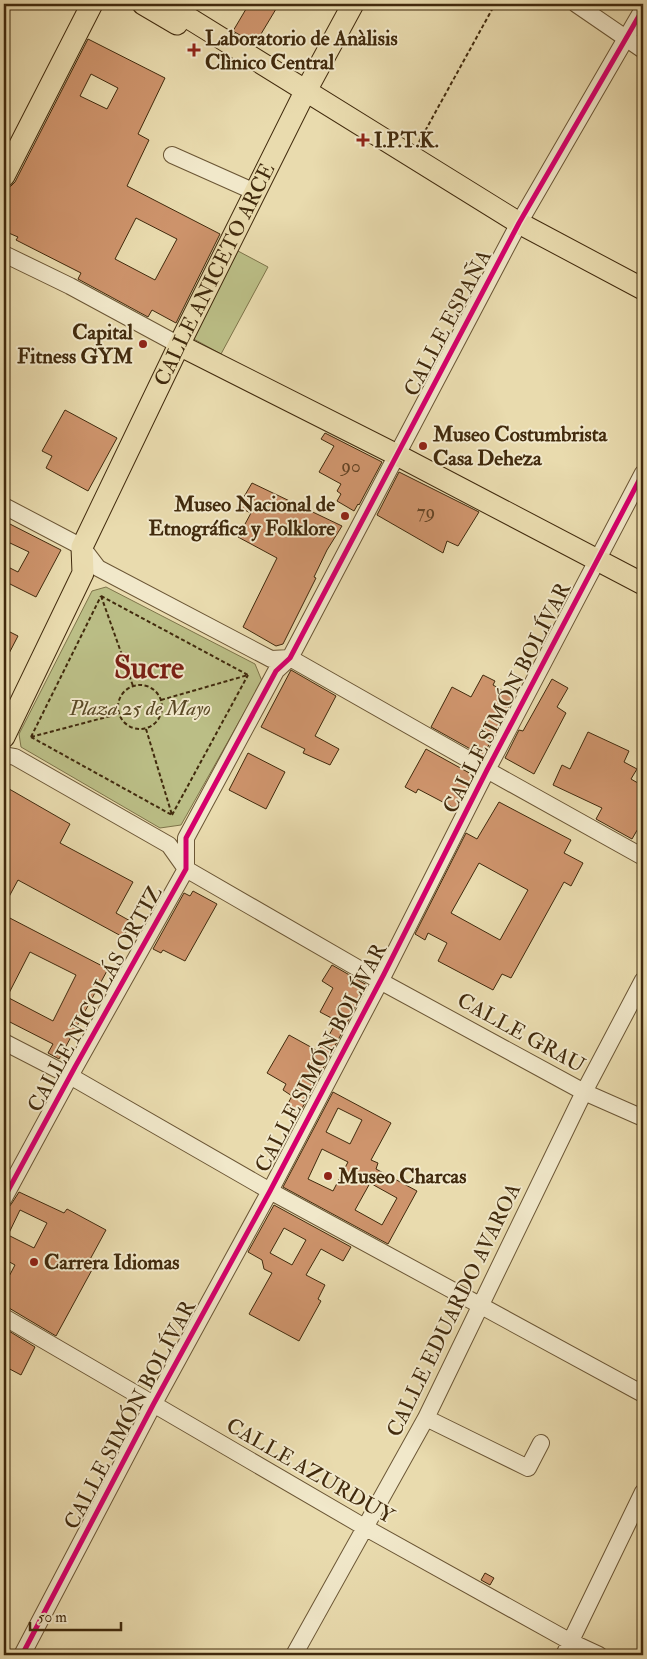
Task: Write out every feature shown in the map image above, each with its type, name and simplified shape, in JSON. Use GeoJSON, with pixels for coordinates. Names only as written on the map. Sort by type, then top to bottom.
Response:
{"type":"FeatureCollection","features":[{"type":"Feature","properties":{"kind":"main road"},"geometry":{"type":"LineString","coordinates":[[4,176],[92,4]]}},
{"type":"Feature","properties":{"kind":"main road"},"geometry":{"type":"LineString","coordinates":[[143,4],[410,157],[519,223],[643,288]]}},
{"type":"Feature","properties":{"kind":"main road"},"geometry":{"type":"LineString","coordinates":[[166,4],[304,96]]}},
{"type":"Feature","properties":{"kind":"main road","name":"CALLE ANICETO ARCE"},"geometry":{"type":"LineString","coordinates":[[82,547],[255,192],[352,4]]}},
{"type":"Feature","properties":{"kind":"main road"},"geometry":{"type":"LineString","coordinates":[[179,346],[397,455],[643,584]]}},
{"type":"Feature","properties":{"kind":"main road"},"geometry":{"type":"LineString","coordinates":[[4,737],[83,573],[82,547]]}},
{"type":"Feature","properties":{"kind":"street"},"geometry":{"type":"LineString","coordinates":[[576,4],[643,50]]}},
{"type":"Feature","properties":{"kind":"street","name":"CALLE ESPAÑA"},"geometry":{"type":"LineString","coordinates":[[290,658],[519,223],[643,9]]}},
{"type":"Feature","properties":{"kind":"street"},"geometry":{"type":"LineString","coordinates":[[172,155],[255,192]]}},
{"type":"Feature","properties":{"kind":"street"},"geometry":{"type":"LineString","coordinates":[[4,254],[70,286],[179,346]]}},
{"type":"Feature","properties":{"kind":"street","name":"CALLE SIMÓN BOLÍVAR"},"geometry":{"type":"LineString","coordinates":[[22,1655],[153,1405],[270,1191],[380,981],[486,770],[643,473]]}},
{"type":"Feature","properties":{"kind":"street"},"geometry":{"type":"LineString","coordinates":[[4,506],[82,547],[98,568],[271,659],[290,658],[643,857]]}},
{"type":"Feature","properties":{"kind":"street"},"geometry":{"type":"LineString","coordinates":[[186,869],[186,838],[276,671],[290,658]]}},
{"type":"Feature","properties":{"kind":"street"},"geometry":{"type":"LineString","coordinates":[[4,755],[15,757],[169,845],[186,869]]}},
{"type":"Feature","properties":{"kind":"street","name":"CALLE GRAU"},"geometry":{"type":"LineString","coordinates":[[186,869],[380,981],[584,1092],[643,1118]]}},
{"type":"Feature","properties":{"kind":"street","name":"CALLE NICOLÁS ORTIZ"},"geometry":{"type":"LineString","coordinates":[[4,1198],[186,869]]}},
{"type":"Feature","properties":{"kind":"street","name":"CALLE EDUARDO AVAROA"},"geometry":{"type":"LineString","coordinates":[[294,1655],[426,1418],[584,1092],[643,980]]}},
{"type":"Feature","properties":{"kind":"street"},"geometry":{"type":"LineString","coordinates":[[4,1042],[70,1076],[270,1191],[643,1394]]}},
{"type":"Feature","properties":{"kind":"street","name":"CALLE AZURDUY"},"geometry":{"type":"LineString","coordinates":[[4,1317],[366,1528],[567,1649],[599,1655]]}},
{"type":"Feature","properties":{"kind":"street"},"geometry":{"type":"LineString","coordinates":[[426,1418],[528,1468],[541,1443]]}},
{"type":"Feature","properties":{"kind":"street"},"geometry":{"type":"LineString","coordinates":[[567,1649],[643,1492]]}},
{"type":"Feature","properties":{"kind":"path"},"geometry":{"type":"LineString","coordinates":[[410,157],[495,4]]}},
{"type":"Feature","properties":{"kind":"path"},"geometry":{"type":"LineString","coordinates":[[101,596],[248,675]]}},
{"type":"Feature","properties":{"kind":"path"},"geometry":{"type":"LineString","coordinates":[[101,596],[133,686]]}},
{"type":"Feature","properties":{"kind":"path"},"geometry":{"type":"LineString","coordinates":[[31,737],[101,596]]}},
{"type":"Feature","properties":{"kind":"path"},"geometry":{"type":"LineString","coordinates":[[161,700],[248,675]]}},
{"type":"Feature","properties":{"kind":"path"},"geometry":{"type":"LineString","coordinates":[[172,815],[248,675]]}},
{"type":"Feature","properties":{"kind":"path"},"geometry":{"type":"LineString","coordinates":[[133,686],[146,686],[153,689],[161,700],[162,707],[158,720],[146,728],[132,728],[118,714],[118,700],[121,694],[133,686]]}},
{"type":"Feature","properties":{"kind":"path"},"geometry":{"type":"LineString","coordinates":[[31,737],[118,714]]}},
{"type":"Feature","properties":{"kind":"path"},"geometry":{"type":"LineString","coordinates":[[146,728],[172,815]]}},
{"type":"Feature","properties":{"kind":"path"},"geometry":{"type":"LineString","coordinates":[[31,737],[172,815]]}},
{"type":"Feature","properties":{"kind":"green space"},"geometry":{"type":"Polygon","coordinates":[[[238,251],[268,267],[221,354],[192,338],[238,251]]]}},
{"type":"Feature","properties":{"kind":"green space","name":"Plaza 25 de Mayo"},"geometry":{"type":"Polygon","coordinates":[[[106,587],[255,664],[262,681],[181,825],[160,828],[21,747],[19,734],[92,591],[106,587]]]}},
{"type":"Feature","properties":{"kind":"building"},"geometry":{"type":"Polygon","coordinates":[[[249,4],[279,4],[255,44],[233,31],[249,4]]]}},
{"type":"Feature","properties":{"kind":"building"},"geometry":{"type":"Polygon","coordinates":[[[88,39],[165,78],[138,134],[149,140],[127,186],[220,234],[176,323],[152,310],[148,317],[78,279],[81,273],[16,240],[18,237],[4,231],[4,193],[6,188],[15,182],[88,39]],[[91,74],[80,96],[107,109],[118,88],[91,74]],[[136,218],[115,259],[155,280],[177,239],[136,218]]]}},
{"type":"Feature","properties":{"kind":"building"},"geometry":{"type":"Polygon","coordinates":[[[65,410],[117,438],[88,491],[46,468],[52,456],[42,451],[65,410]]]}},
{"type":"Feature","properties":{"kind":"building"},"geometry":{"type":"Polygon","coordinates":[[[325,433],[382,462],[354,511],[337,501],[341,494],[337,491],[341,484],[319,472],[334,446],[321,439],[325,433]]]}},
{"type":"Feature","properties":{"kind":"building"},"geometry":{"type":"Polygon","coordinates":[[[399,472],[479,512],[458,546],[447,541],[443,553],[377,515],[399,472]]]}},
{"type":"Feature","properties":{"kind":"building"},"geometry":{"type":"Polygon","coordinates":[[[252,483],[342,526],[327,550],[314,577],[316,578],[283,644],[276,646],[243,627],[277,558],[238,537],[251,513],[238,507],[252,483]]]}},
{"type":"Feature","properties":{"kind":"building"},"geometry":{"type":"Polygon","coordinates":[[[4,521],[61,550],[36,597],[4,581],[4,565],[18,572],[29,552],[10,543],[4,555],[4,521]]]}},
{"type":"Feature","properties":{"kind":"building"},"geometry":{"type":"Polygon","coordinates":[[[4,629],[18,636],[4,663],[4,629]]]}},
{"type":"Feature","properties":{"kind":"building"},"geometry":{"type":"Polygon","coordinates":[[[291,670],[336,696],[315,736],[339,749],[330,765],[303,753],[305,749],[261,727],[291,670]]]}},
{"type":"Feature","properties":{"kind":"building"},"geometry":{"type":"Polygon","coordinates":[[[483,675],[495,681],[493,685],[514,697],[483,756],[431,727],[452,687],[471,697],[483,675]]]}},
{"type":"Feature","properties":{"kind":"building"},"geometry":{"type":"Polygon","coordinates":[[[552,679],[568,688],[557,707],[566,713],[534,774],[505,758],[519,730],[523,731],[552,679]]]}},
{"type":"Feature","properties":{"kind":"building"},"geometry":{"type":"Polygon","coordinates":[[[588,732],[629,751],[624,762],[637,769],[631,779],[643,786],[643,820],[632,839],[596,819],[602,808],[553,785],[562,765],[570,769],[588,732]]]}},
{"type":"Feature","properties":{"kind":"building"},"geometry":{"type":"Polygon","coordinates":[[[426,749],[473,775],[456,809],[418,789],[416,793],[405,787],[426,749]]]}},
{"type":"Feature","properties":{"kind":"building"},"geometry":{"type":"Polygon","coordinates":[[[248,753],[285,772],[266,809],[229,790],[248,753]]]}},
{"type":"Feature","properties":{"kind":"building"},"geometry":{"type":"Polygon","coordinates":[[[4,786],[70,824],[60,843],[133,882],[116,913],[132,922],[123,937],[18,880],[4,906],[4,786]]]}},
{"type":"Feature","properties":{"kind":"building"},"geometry":{"type":"Polygon","coordinates":[[[499,802],[571,840],[564,853],[583,863],[571,886],[564,882],[511,978],[502,974],[493,990],[438,961],[447,943],[428,933],[425,940],[415,934],[466,833],[477,839],[499,802]],[[479,863],[451,913],[500,940],[528,890],[479,863]]]}},
{"type":"Feature","properties":{"kind":"building"},"geometry":{"type":"Polygon","coordinates":[[[193,891],[217,904],[185,961],[163,950],[161,953],[153,949],[184,893],[190,896],[193,891]]]}},
{"type":"Feature","properties":{"kind":"building"},"geometry":{"type":"Polygon","coordinates":[[[4,915],[108,969],[59,1059],[48,1053],[53,1044],[4,1019],[4,915]],[[30,952],[7,997],[53,1021],[76,975],[30,952]]]}},
{"type":"Feature","properties":{"kind":"building"},"geometry":{"type":"Polygon","coordinates":[[[332,965],[367,985],[298,1116],[285,1109],[292,1096],[283,1090],[286,1084],[267,1073],[289,1035],[318,1051],[324,1044],[337,1021],[320,1012],[333,988],[322,981],[332,965]]]}},
{"type":"Feature","properties":{"kind":"building"},"geometry":{"type":"Polygon","coordinates":[[[333,1092],[391,1123],[371,1160],[378,1163],[376,1169],[417,1191],[388,1244],[283,1187],[333,1092]],[[338,1108],[326,1132],[350,1144],[362,1120],[338,1108]],[[322,1149],[308,1179],[333,1191],[348,1162],[322,1149]],[[370,1183],[355,1210],[382,1225],[397,1198],[370,1183]]]}},
{"type":"Feature","properties":{"kind":"building"},"geometry":{"type":"Polygon","coordinates":[[[19,1192],[64,1213],[67,1209],[106,1230],[87,1265],[93,1268],[56,1336],[9,1308],[4,1307],[4,1286],[15,1265],[4,1259],[4,1208],[9,1207],[19,1192]],[[20,1210],[8,1235],[34,1248],[47,1223],[20,1210]]]}},
{"type":"Feature","properties":{"kind":"building"},"geometry":{"type":"Polygon","coordinates":[[[274,1205],[351,1247],[343,1261],[321,1249],[306,1275],[325,1285],[318,1299],[321,1301],[299,1341],[249,1314],[272,1273],[264,1269],[262,1260],[248,1252],[274,1205]],[[284,1228],[270,1253],[292,1265],[306,1240],[284,1228]]]}},
{"type":"Feature","properties":{"kind":"building"},"geometry":{"type":"Polygon","coordinates":[[[4,1328],[35,1347],[21,1375],[4,1366],[4,1328]]]}},
{"type":"Feature","properties":{"kind":"building"},"geometry":{"type":"Polygon","coordinates":[[[485,1573],[494,1578],[490,1585],[481,1580],[485,1573]]]}},
{"type":"Feature","properties":{"kind":"cycle path"},"geometry":{"type":"LineString","coordinates":[[4,1198],[186,869],[186,838],[276,671],[290,658],[519,223],[643,9]]}},
{"type":"Feature","properties":{"kind":"cycle path"},"geometry":{"type":"LineString","coordinates":[[22,1655],[153,1405],[270,1191],[384,974],[487,770],[643,473]]}},
{"type":"Feature","properties":{"kind":"place","name":"Laboratorio de Anàlisis Clìnico Central"},"geometry":{"type":"Point","coordinates":[194,50]}},
{"type":"Feature","properties":{"kind":"place","name":"I.P.T.K."},"geometry":{"type":"Point","coordinates":[363,140]}},
{"type":"Feature","properties":{"kind":"place","name":"Capital Fitness GYM"},"geometry":{"type":"Point","coordinates":[143,344]}},
{"type":"Feature","properties":{"kind":"place","name":"Museo Costumbrista Casa Deheza"},"geometry":{"type":"Point","coordinates":[423,446]}},
{"type":"Feature","properties":{"kind":"place","name":"Museo Nacional de Etnográfica y Folklore"},"geometry":{"type":"Point","coordinates":[345,516]}},
{"type":"Feature","properties":{"kind":"place","name":"Museo Charcas"},"geometry":{"type":"Point","coordinates":[328,1176]}},
{"type":"Feature","properties":{"kind":"place","name":"Carrera Idiomas"},"geometry":{"type":"Point","coordinates":[34,1262]}},
{"type":"Feature","properties":{"kind":"district","name":"Sucre"},"geometry":{"type":"Point","coordinates":[149,668]}}]}
